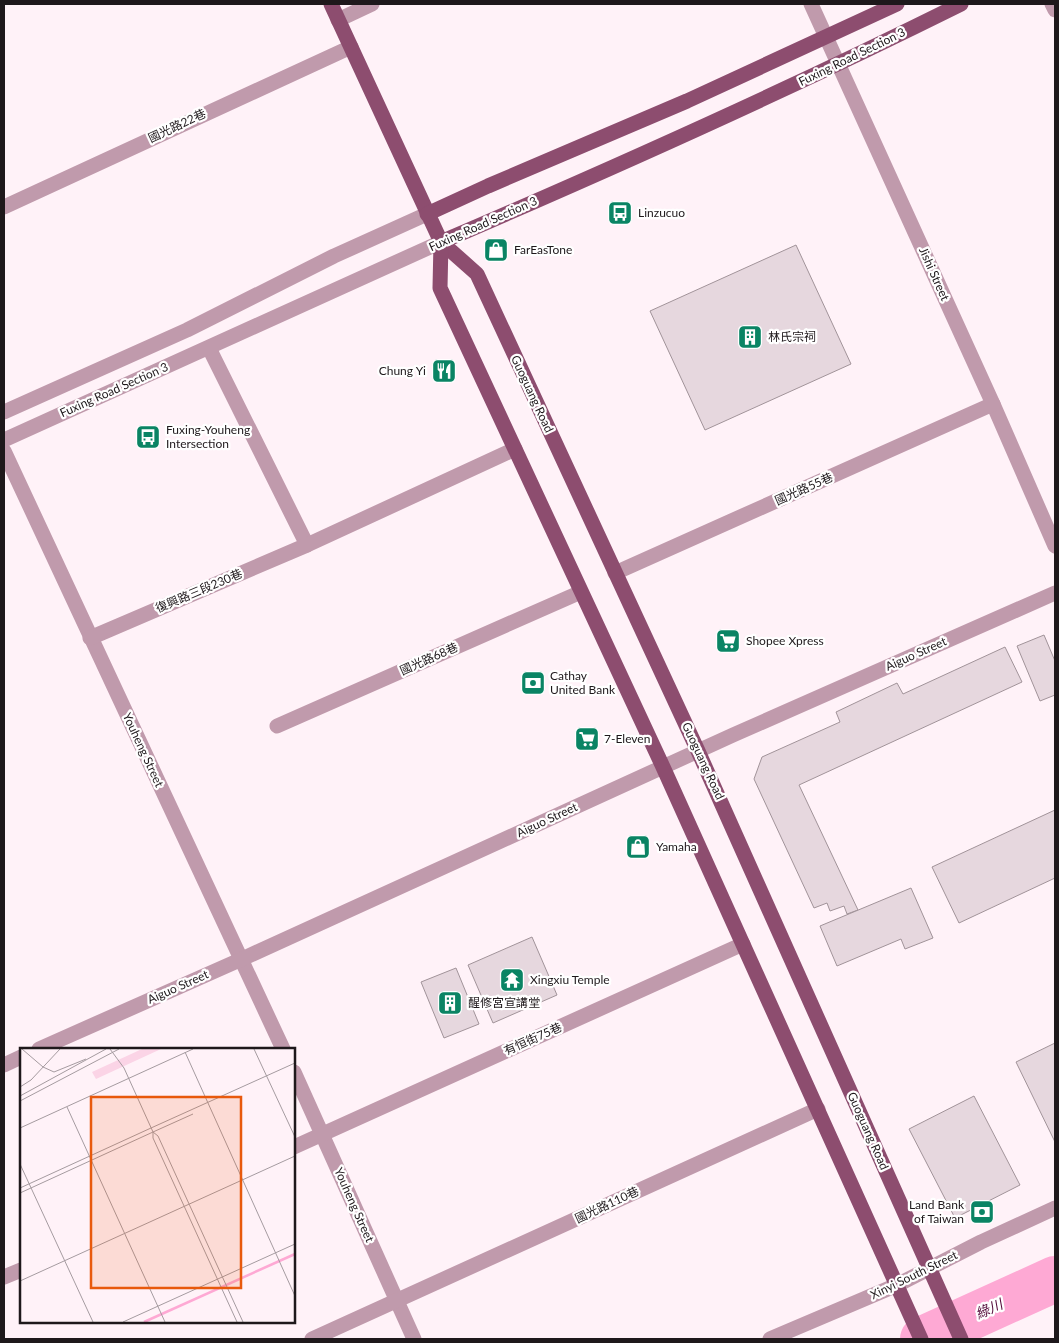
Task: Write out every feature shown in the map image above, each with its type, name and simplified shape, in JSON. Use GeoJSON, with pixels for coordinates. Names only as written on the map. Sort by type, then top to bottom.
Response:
{"type":"FeatureCollection","features":[{"type":"Feature","properties":{"kind":"main road","name":"Guoguang Road"},"geometry":{"type":"LineString","coordinates":[[331,4],[441,242],[477,274],[794,962],[961,1339]]}},
{"type":"Feature","properties":{"kind":"main road","name":"Fuxing Road Section 3"},"geometry":{"type":"LineString","coordinates":[[427,214],[687,101],[897,4]]}},
{"type":"Feature","properties":{"kind":"main road","name":"Fuxing Road Section 3"},"geometry":{"type":"LineString","coordinates":[[441,242],[671,142],[839,64],[961,4]]}},
{"type":"Feature","properties":{"kind":"main road","name":"Guoguang Road"},"geometry":{"type":"LineString","coordinates":[[441,242],[440,288],[663,767],[921,1339]]}},
{"type":"Feature","properties":{"kind":"street"},"geometry":{"type":"LineString","coordinates":[[338,20],[372,4]]}},
{"type":"Feature","properties":{"kind":"street","name":"Jishi Street"},"geometry":{"type":"LineString","coordinates":[[811,4],[993,404],[1055,546]]}},
{"type":"Feature","properties":{"kind":"street"},"geometry":{"type":"LineString","coordinates":[[1052,4],[1055,10]]}},
{"type":"Feature","properties":{"kind":"street","name":"國光路22巷"},"geometry":{"type":"LineString","coordinates":[[4,207],[351,47]]}},
{"type":"Feature","properties":{"kind":"street","name":"Fuxing Road Section 3"},"geometry":{"type":"LineString","coordinates":[[4,412],[186,330],[334,256],[427,214]]}},
{"type":"Feature","properties":{"kind":"street","name":"Fuxing Road Section 3"},"geometry":{"type":"LineString","coordinates":[[4,440],[441,242]]}},
{"type":"Feature","properties":{"kind":"street"},"geometry":{"type":"LineString","coordinates":[[209,348],[307,545]]}},
{"type":"Feature","properties":{"kind":"street","name":"國光路55巷"},"geometry":{"type":"LineString","coordinates":[[615,573],[993,404]]}},
{"type":"Feature","properties":{"kind":"street","name":"復興路三段230巷"},"geometry":{"type":"LineString","coordinates":[[90,638],[307,545],[515,450]]}},
{"type":"Feature","properties":{"kind":"street","name":"Youheng Street"},"geometry":{"type":"LineString","coordinates":[[4,451],[283,1048]]}},
{"type":"Feature","properties":{"kind":"street","name":"國光路68巷"},"geometry":{"type":"LineString","coordinates":[[277,726],[581,592]]}},
{"type":"Feature","properties":{"kind":"street","name":"Aiguo Street"},"geometry":{"type":"LineString","coordinates":[[41,1048],[242,959],[698,751],[1055,593]]}},
{"type":"Feature","properties":{"kind":"street","name":"有恒街75巷"},"geometry":{"type":"LineString","coordinates":[[295,1147],[743,944]]}},
{"type":"Feature","properties":{"kind":"street"},"geometry":{"type":"LineString","coordinates":[[4,1065],[20,1057]]}},
{"type":"Feature","properties":{"kind":"street","name":"Youheng Street"},"geometry":{"type":"LineString","coordinates":[[295,1074],[414,1339]]}},
{"type":"Feature","properties":{"kind":"street","name":"國光路110巷"},"geometry":{"type":"LineString","coordinates":[[312,1339],[818,1109]]}},
{"type":"Feature","properties":{"kind":"street","name":"Xinyi South Street"},"geometry":{"type":"LineString","coordinates":[[770,1339],[897,1286],[981,1242],[1055,1208]]}},
{"type":"Feature","properties":{"kind":"street"},"geometry":{"type":"LineString","coordinates":[[4,1278],[20,1270]]}},
{"type":"Feature","properties":{"kind":"building","name":"林氏宗祠"},"geometry":{"type":"Polygon","coordinates":[[[796,245],[851,364],[705,430],[650,311],[796,245]]]}},
{"type":"Feature","properties":{"kind":"building"},"geometry":{"type":"Polygon","coordinates":[[[1044,635],[1055,661],[1055,695],[1040,701],[1017,646],[1044,635]]]}},
{"type":"Feature","properties":{"kind":"building"},"geometry":{"type":"Polygon","coordinates":[[[1005,647],[1022,682],[799,785],[858,910],[847,914],[844,906],[830,911],[827,903],[814,908],[754,779],[762,757],[840,722],[836,712],[897,683],[903,694],[1005,647]]]}},
{"type":"Feature","properties":{"kind":"building"},"geometry":{"type":"Polygon","coordinates":[[[1055,810],[1055,878],[959,923],[932,867],[1055,810]]]}},
{"type":"Feature","properties":{"kind":"building"},"geometry":{"type":"Polygon","coordinates":[[[911,888],[933,938],[905,949],[901,939],[837,966],[820,926],[911,888]]]}},
{"type":"Feature","properties":{"kind":"building","name":"Xingxiu Temple"},"geometry":{"type":"Polygon","coordinates":[[[532,937],[557,995],[493,1023],[468,965],[532,937]]]}},
{"type":"Feature","properties":{"kind":"building","name":"醒修宮宣講堂"},"geometry":{"type":"Polygon","coordinates":[[[456,968],[479,1024],[444,1038],[421,982],[456,968]]]}},
{"type":"Feature","properties":{"kind":"building"},"geometry":{"type":"Polygon","coordinates":[[[1055,1043],[1055,1142],[1016,1062],[1055,1043]]]}},
{"type":"Feature","properties":{"kind":"building"},"geometry":{"type":"Polygon","coordinates":[[[974,1096],[1020,1185],[955,1218],[909,1129],[974,1096]]]}},
{"type":"Feature","properties":{"kind":"waterway","name":"綠川"},"geometry":{"type":"LineString","coordinates":[[923,1339],[1055,1279]]}},
{"type":"Feature","properties":{"kind":"place","name":"Linzucuo"},"geometry":{"type":"Point","coordinates":[620,213]}},
{"type":"Feature","properties":{"kind":"place","name":"FarEasTone"},"geometry":{"type":"Point","coordinates":[496,250]}},
{"type":"Feature","properties":{"kind":"place","name":"林氏宗祠"},"geometry":{"type":"Point","coordinates":[750,337]}},
{"type":"Feature","properties":{"kind":"place","name":"Chung Yi"},"geometry":{"type":"Point","coordinates":[444,371]}},
{"type":"Feature","properties":{"kind":"place","name":"Fuxing-Youheng Intersection"},"geometry":{"type":"Point","coordinates":[148,437]}},
{"type":"Feature","properties":{"kind":"place","name":"Shopee Xpress"},"geometry":{"type":"Point","coordinates":[728,641]}},
{"type":"Feature","properties":{"kind":"place","name":"Cathay United Bank"},"geometry":{"type":"Point","coordinates":[533,683]}},
{"type":"Feature","properties":{"kind":"place","name":"7-Eleven"},"geometry":{"type":"Point","coordinates":[587,739]}},
{"type":"Feature","properties":{"kind":"place","name":"Yamaha"},"geometry":{"type":"Point","coordinates":[638,847]}},
{"type":"Feature","properties":{"kind":"place","name":"Xingxiu Temple"},"geometry":{"type":"Point","coordinates":[512,980]}},
{"type":"Feature","properties":{"kind":"place","name":"醒修宮宣講堂"},"geometry":{"type":"Point","coordinates":[450,1003]}},
{"type":"Feature","properties":{"kind":"place","name":"Land Bank of Taiwan"},"geometry":{"type":"Point","coordinates":[982,1212]}}]}
